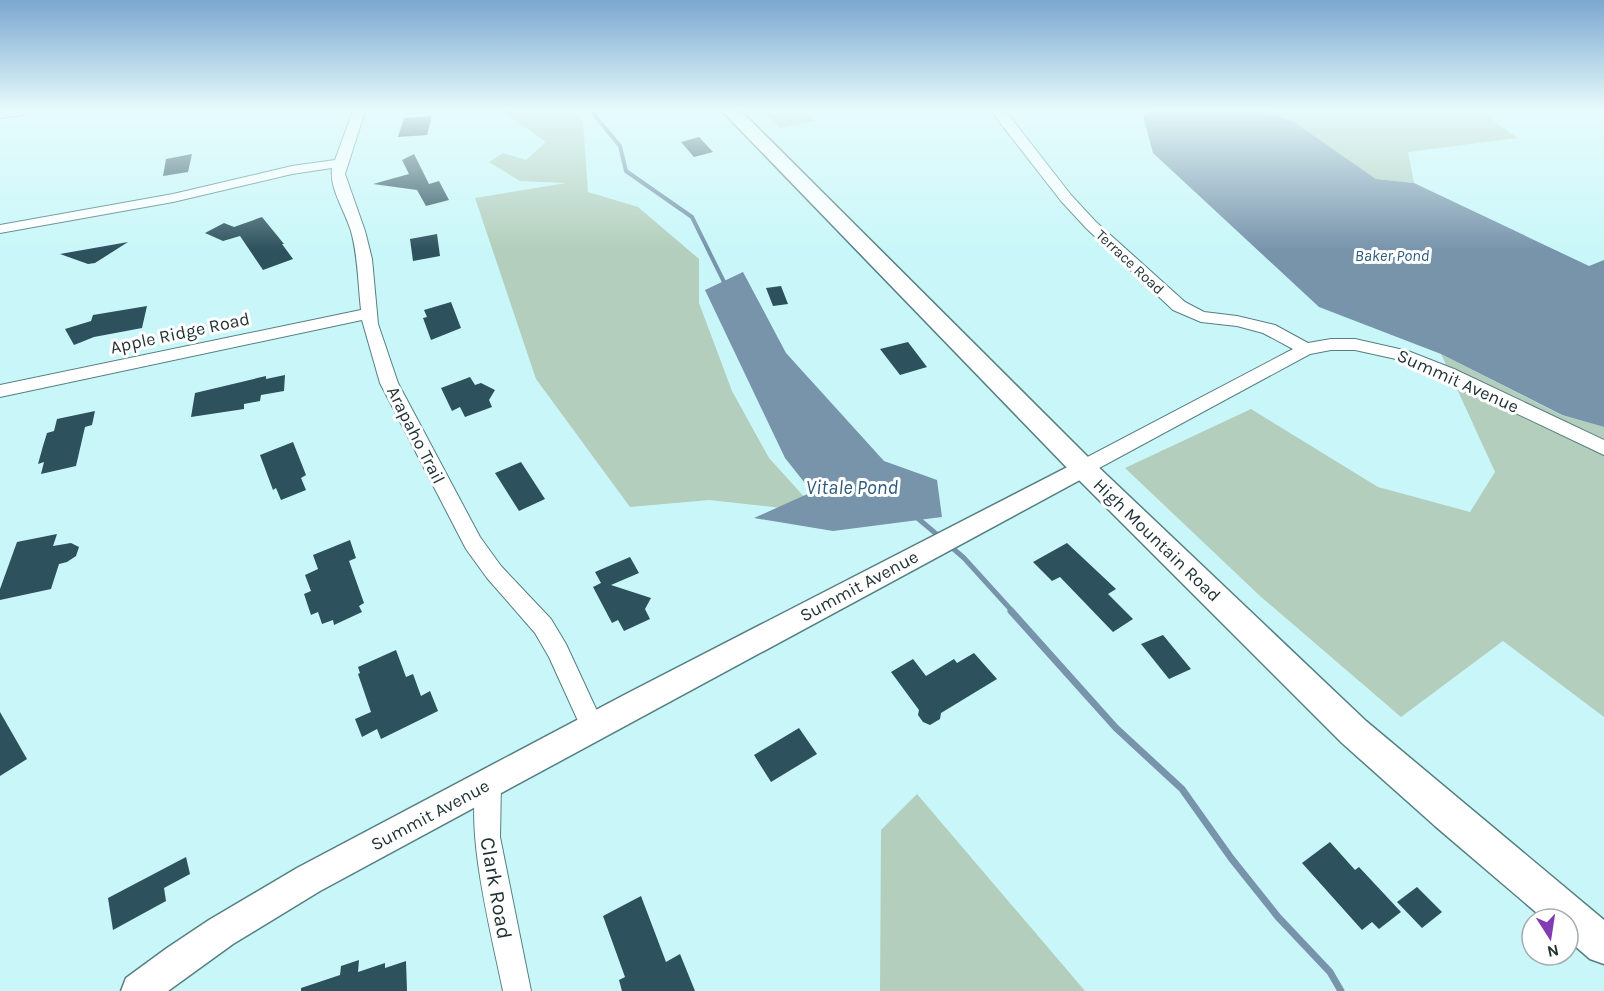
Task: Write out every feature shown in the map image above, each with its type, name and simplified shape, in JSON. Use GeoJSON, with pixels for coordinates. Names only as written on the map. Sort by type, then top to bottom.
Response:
{"type":"FeatureCollection","features":[{"type":"Feature","properties":{"kind":"main road","name":"High Mountain Road"},"geometry":{"type":"LineString","coordinates":[[777,157],[1083,468],[1354,732],[1447,814],[1604,945]]}},
{"type":"Feature","properties":{"kind":"street","name":"Arapaho Trail"},"geometry":{"type":"LineString","coordinates":[[343,157],[340,163],[340,188],[358,231],[364,259],[369,313],[378,353],[389,383],[454,511],[494,572],[543,626],[558,651],[592,726]]}},
{"type":"Feature","properties":{"kind":"street","name":"Terrace Road"},"geometry":{"type":"LineString","coordinates":[[1035,157],[1090,225],[1179,306],[1201,317],[1261,326],[1281,334],[1306,349]]}},
{"type":"Feature","properties":{"kind":"street"},"geometry":{"type":"LineString","coordinates":[[0,229],[173,198],[292,170],[340,163]]}},
{"type":"Feature","properties":{"kind":"street","name":"Apple Ridge Road"},"geometry":{"type":"LineString","coordinates":[[1,395],[369,313]]}},
{"type":"Feature","properties":{"kind":"street","name":"Summit Avenue"},"geometry":{"type":"LineString","coordinates":[[139,991],[225,930],[297,886],[592,726],[1306,349],[1338,344],[1359,345],[1403,355],[1425,363],[1604,448]]}},
{"type":"Feature","properties":{"kind":"street","name":"Clark Road"},"geometry":{"type":"LineString","coordinates":[[489,783],[487,837],[516,991]]}},
{"type":"Feature","properties":{"kind":"green space"},"geometry":{"type":"Polygon","coordinates":[[[496,157],[517,157],[526,160],[529,157],[586,157],[588,192],[638,207],[699,259],[699,303],[732,391],[769,458],[818,512],[709,500],[630,507],[536,379],[475,198],[566,183],[520,181],[489,162],[496,157]]]}},
{"type":"Feature","properties":{"kind":"green space"},"geometry":{"type":"Polygon","coordinates":[[[1345,157],[1409,157],[1414,183],[1376,179],[1345,157]]]}},
{"type":"Feature","properties":{"kind":"green space"},"geometry":{"type":"Polygon","coordinates":[[[1441,354],[1561,415],[1604,427],[1604,717],[1503,641],[1401,717],[1260,596],[1125,468],[1251,409],[1378,487],[1470,512],[1495,472],[1441,354]]]}},
{"type":"Feature","properties":{"kind":"green space"},"geometry":{"type":"Polygon","coordinates":[[[917,794],[1085,991],[880,991],[881,830],[917,794]]]}},
{"type":"Feature","properties":{"kind":"water","name":"Baker Pond"},"geometry":{"type":"Polygon","coordinates":[[[1158,157],[1345,157],[1376,179],[1414,183],[1589,266],[1604,260],[1604,427],[1562,415],[1441,354],[1319,307],[1158,157]]]}},
{"type":"Feature","properties":{"kind":"water","name":"Vitale Pond"},"geometry":{"type":"Polygon","coordinates":[[[743,272],[786,353],[884,461],[937,480],[942,517],[833,531],[754,518],[812,492],[785,458],[705,290],[743,272]]]}},
{"type":"Feature","properties":{"kind":"building"},"geometry":{"type":"Polygon","coordinates":[[[191,157],[188,172],[163,176],[166,159],[191,157]]]}},
{"type":"Feature","properties":{"kind":"building"},"geometry":{"type":"Polygon","coordinates":[[[416,157],[429,184],[439,181],[449,200],[426,206],[417,190],[373,184],[409,174],[402,160],[416,157]]]}},
{"type":"Feature","properties":{"kind":"building"},"geometry":{"type":"Polygon","coordinates":[[[262,217],[293,259],[263,270],[240,236],[223,241],[205,233],[224,223],[234,227],[262,217]]]}},
{"type":"Feature","properties":{"kind":"building"},"geometry":{"type":"Polygon","coordinates":[[[437,234],[440,256],[413,261],[410,239],[437,234]]]}},
{"type":"Feature","properties":{"kind":"building"},"geometry":{"type":"Polygon","coordinates":[[[128,242],[95,263],[88,264],[60,254],[128,242]]]}},
{"type":"Feature","properties":{"kind":"building"},"geometry":{"type":"Polygon","coordinates":[[[781,286],[788,304],[773,306],[766,288],[781,286]]]}},
{"type":"Feature","properties":{"kind":"building"},"geometry":{"type":"Polygon","coordinates":[[[451,302],[461,328],[431,340],[423,318],[427,317],[424,310],[451,302]]]}},
{"type":"Feature","properties":{"kind":"building"},"geometry":{"type":"Polygon","coordinates":[[[147,306],[142,328],[94,337],[74,345],[65,329],[91,321],[93,315],[147,306]]]}},
{"type":"Feature","properties":{"kind":"building"},"geometry":{"type":"Polygon","coordinates":[[[908,342],[927,367],[900,375],[880,349],[908,342]]]}},
{"type":"Feature","properties":{"kind":"building"},"geometry":{"type":"Polygon","coordinates":[[[285,375],[284,391],[261,395],[260,401],[244,404],[244,409],[191,417],[195,393],[266,376],[266,379],[285,375]]]}},
{"type":"Feature","properties":{"kind":"building"},"geometry":{"type":"Polygon","coordinates":[[[470,377],[475,385],[481,383],[495,390],[489,400],[492,407],[465,417],[460,407],[452,411],[441,388],[470,377]]]}},
{"type":"Feature","properties":{"kind":"building"},"geometry":{"type":"Polygon","coordinates":[[[95,411],[92,425],[85,427],[76,466],[41,474],[44,462],[38,464],[43,446],[47,433],[54,431],[57,419],[95,411]]]}},
{"type":"Feature","properties":{"kind":"building"},"geometry":{"type":"Polygon","coordinates":[[[293,442],[306,475],[301,478],[306,490],[281,500],[276,488],[273,490],[260,455],[293,442]]]}},
{"type":"Feature","properties":{"kind":"building"},"geometry":{"type":"Polygon","coordinates":[[[521,462],[545,499],[519,511],[495,473],[521,462]]]}},
{"type":"Feature","properties":{"kind":"building"},"geometry":{"type":"Polygon","coordinates":[[[57,534],[53,546],[71,543],[79,547],[76,556],[59,564],[51,589],[0,600],[0,589],[17,542],[57,534]]]}},
{"type":"Feature","properties":{"kind":"building"},"geometry":{"type":"Polygon","coordinates":[[[350,540],[356,558],[349,561],[364,603],[359,606],[362,612],[334,625],[333,620],[322,624],[318,612],[311,615],[304,594],[311,591],[305,575],[318,569],[313,555],[350,540]]]}},
{"type":"Feature","properties":{"kind":"building"},"geometry":{"type":"Polygon","coordinates":[[[1067,543],[1116,589],[1108,594],[1133,619],[1113,632],[1060,577],[1052,581],[1033,562],[1067,543]]]}},
{"type":"Feature","properties":{"kind":"building"},"geometry":{"type":"Polygon","coordinates":[[[630,557],[639,573],[611,585],[651,598],[645,609],[650,619],[624,631],[618,620],[612,623],[593,587],[601,583],[595,572],[630,557]]]}},
{"type":"Feature","properties":{"kind":"building"},"geometry":{"type":"Polygon","coordinates":[[[1163,635],[1191,669],[1169,679],[1141,644],[1163,635]]]}},
{"type":"Feature","properties":{"kind":"building"},"geometry":{"type":"Polygon","coordinates":[[[396,650],[406,677],[413,674],[421,696],[430,691],[438,711],[381,739],[377,729],[362,737],[355,719],[371,712],[358,674],[360,673],[358,667],[396,650]]]}},
{"type":"Feature","properties":{"kind":"building"},"geometry":{"type":"Polygon","coordinates":[[[974,653],[997,679],[941,713],[940,719],[930,725],[923,722],[918,715],[919,710],[891,672],[913,659],[926,676],[954,659],[957,663],[974,653]]]}},
{"type":"Feature","properties":{"kind":"building"},"geometry":{"type":"Polygon","coordinates":[[[0,712],[27,759],[0,776],[0,712]]]}},
{"type":"Feature","properties":{"kind":"building"},"geometry":{"type":"Polygon","coordinates":[[[799,728],[817,754],[771,782],[754,755],[799,728]]]}},
{"type":"Feature","properties":{"kind":"building"},"geometry":{"type":"Polygon","coordinates":[[[1330,842],[1355,870],[1359,867],[1401,912],[1379,929],[1372,922],[1362,930],[1302,863],[1330,842]]]}},
{"type":"Feature","properties":{"kind":"building"},"geometry":{"type":"Polygon","coordinates":[[[186,857],[190,874],[164,888],[166,901],[113,930],[108,898],[186,857]]]}},
{"type":"Feature","properties":{"kind":"building"},"geometry":{"type":"Polygon","coordinates":[[[1417,887],[1442,912],[1422,928],[1397,902],[1417,887]]]}},
{"type":"Feature","properties":{"kind":"building"},"geometry":{"type":"Polygon","coordinates":[[[641,896],[666,962],[680,954],[695,991],[622,991],[619,980],[625,977],[603,916],[641,896]]]}},
{"type":"Feature","properties":{"kind":"building"},"geometry":{"type":"Polygon","coordinates":[[[359,960],[358,972],[385,963],[385,968],[406,961],[407,991],[301,991],[301,988],[340,975],[341,966],[359,960]]]}},
{"type":"Feature","properties":{"kind":"waterway"},"geometry":{"type":"LineString","coordinates":[[623,157],[626,171],[692,217],[726,286]]}},
{"type":"Feature","properties":{"kind":"waterway"},"geometry":{"type":"LineString","coordinates":[[915,516],[940,537]]}},
{"type":"Feature","properties":{"kind":"waterway"},"geometry":{"type":"LineString","coordinates":[[949,545],[964,558],[1013,612]]}},
{"type":"Feature","properties":{"kind":"waterway"},"geometry":{"type":"LineString","coordinates":[[1011,611],[1116,728],[1182,789],[1231,858],[1278,917],[1330,972],[1341,991]]}}]}
